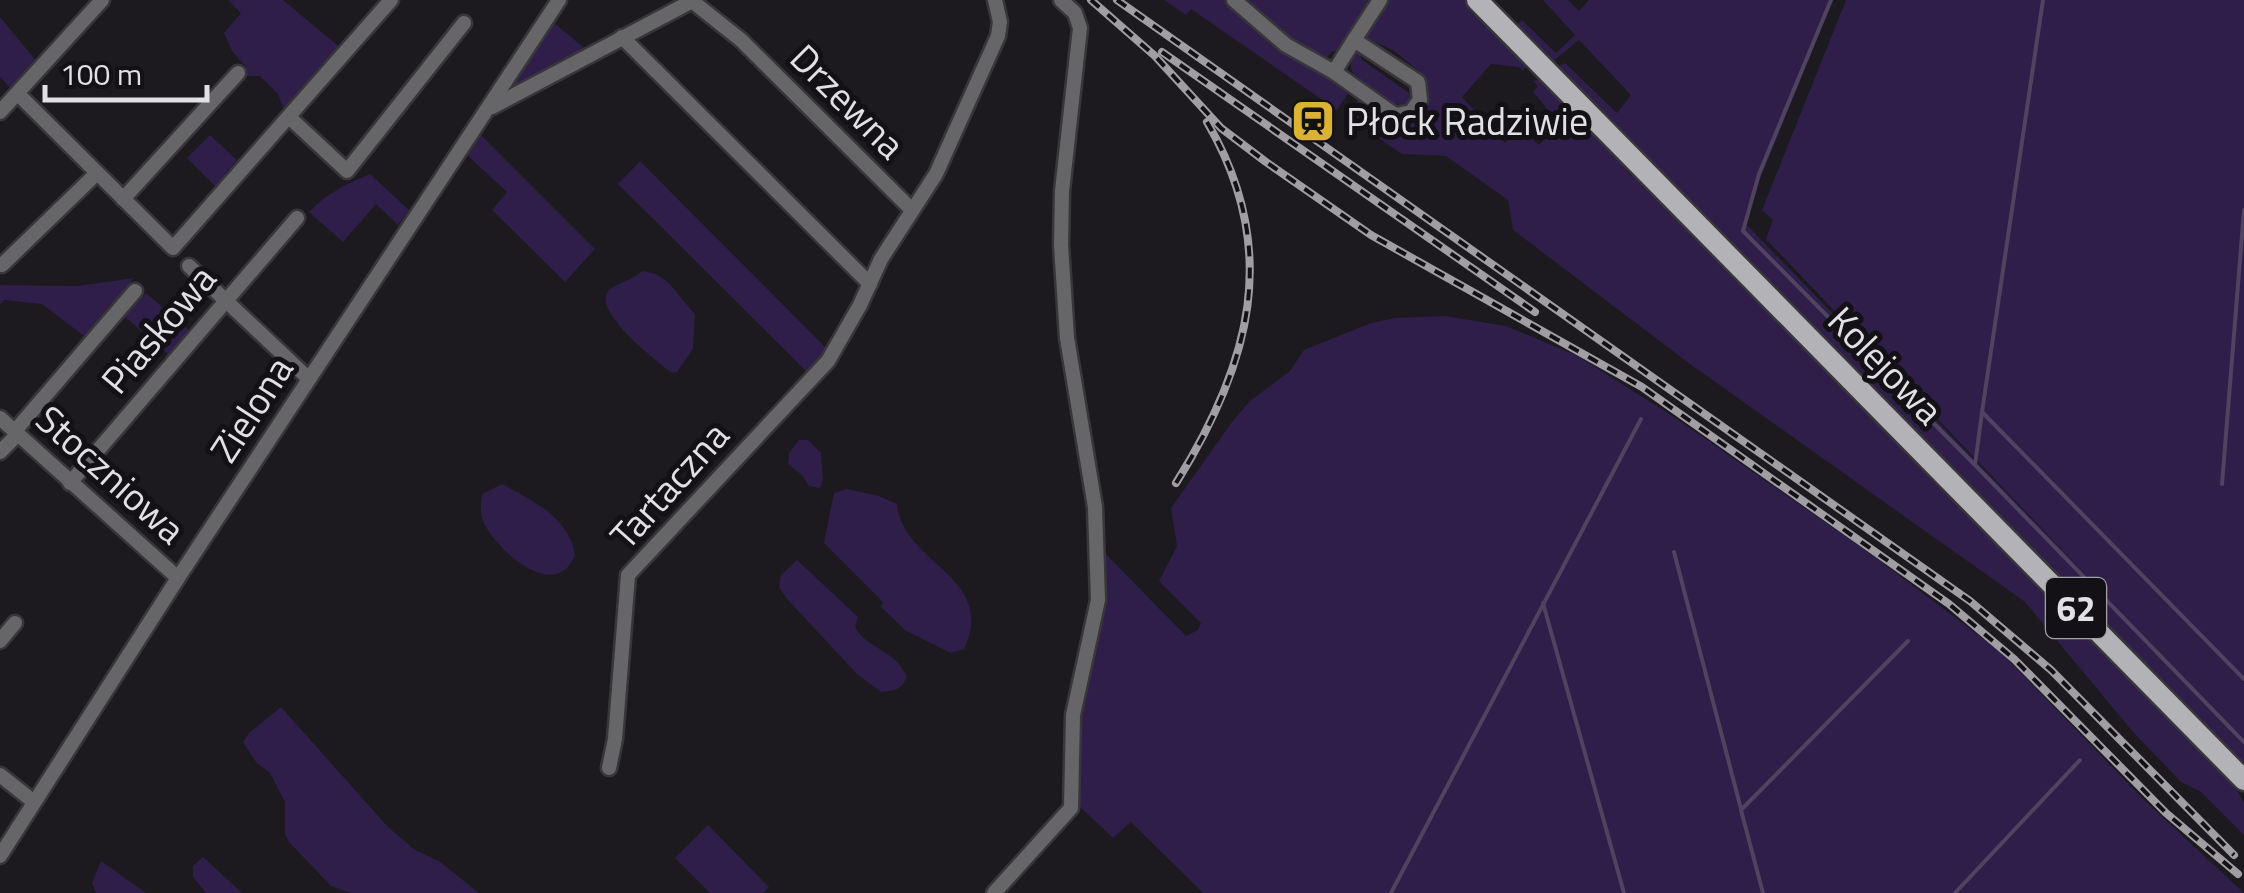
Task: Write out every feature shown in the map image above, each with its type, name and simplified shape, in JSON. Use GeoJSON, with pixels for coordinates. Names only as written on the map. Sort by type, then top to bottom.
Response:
{"type":"FeatureCollection","features":[{"type":"Feature","properties":{"kind":"main road","name":"Kolejowa"},"geometry":{"type":"LineString","coordinates":[[1478,0],[2244,780]]}},
{"type":"Feature","properties":{"kind":"street"},"geometry":{"type":"LineString","coordinates":[[0,112],[102,0]]}},
{"type":"Feature","properties":{"kind":"street"},"geometry":{"type":"LineString","coordinates":[[18,94],[173,248],[390,0]]}},
{"type":"Feature","properties":{"kind":"street","name":"Zielona"},"geometry":{"type":"LineString","coordinates":[[0,856],[559,0]]}},
{"type":"Feature","properties":{"kind":"street"},"geometry":{"type":"LineString","coordinates":[[488,110],[693,0]]}},
{"type":"Feature","properties":{"kind":"street","name":"Drzewna"},"geometry":{"type":"LineString","coordinates":[[693,0],[741,40],[912,210]]}},
{"type":"Feature","properties":{"kind":"street","name":"Tartaczna"},"geometry":{"type":"LineString","coordinates":[[609,768],[628,575],[828,361],[881,259],[936,174],[996,43],[1000,22],[996,0]]}},
{"type":"Feature","properties":{"kind":"street"},"geometry":{"type":"LineString","coordinates":[[994,893],[1070,808],[1073,715],[1098,614],[1095,507],[1067,338],[1061,246],[1062,191],[1080,28],[1075,14],[1061,0]]}},
{"type":"Feature","properties":{"kind":"street"},"geometry":{"type":"LineString","coordinates":[[1234,0],[1286,45],[1398,116],[1411,112],[1420,100],[1420,88],[1414,79],[1354,40]]}},
{"type":"Feature","properties":{"kind":"street"},"geometry":{"type":"LineString","coordinates":[[1334,72],[1380,0]]}},
{"type":"Feature","properties":{"kind":"street"},"geometry":{"type":"LineString","coordinates":[[289,117],[347,171],[464,23]]}},
{"type":"Feature","properties":{"kind":"street"},"geometry":{"type":"LineString","coordinates":[[622,38],[870,284]]}},
{"type":"Feature","properties":{"kind":"street"},"geometry":{"type":"LineString","coordinates":[[123,200],[238,74]]}},
{"type":"Feature","properties":{"kind":"street"},"geometry":{"type":"LineString","coordinates":[[2,265],[96,174]]}},
{"type":"Feature","properties":{"kind":"street","name":"Piaskowa"},"geometry":{"type":"LineString","coordinates":[[70,483],[297,218]]}},
{"type":"Feature","properties":{"kind":"street"},"geometry":{"type":"LineString","coordinates":[[189,266],[309,380]]}},
{"type":"Feature","properties":{"kind":"street"},"geometry":{"type":"LineString","coordinates":[[0,452],[135,291]]}},
{"type":"Feature","properties":{"kind":"street","name":"Stoczniowa"},"geometry":{"type":"LineString","coordinates":[[0,418],[178,578]]}},
{"type":"Feature","properties":{"kind":"street"},"geometry":{"type":"LineString","coordinates":[[0,641],[15,623]]}},
{"type":"Feature","properties":{"kind":"street"},"geometry":{"type":"LineString","coordinates":[[0,775],[34,802]]}},
{"type":"Feature","properties":{"kind":"shaded area"},"geometry":{"type":"Polygon","coordinates":[[[228,0],[283,0],[342,49],[284,110],[278,94],[260,76],[243,73],[246,67],[232,51],[224,33],[241,13],[228,0]]]}},
{"type":"Feature","properties":{"kind":"shaded area"},"geometry":{"type":"Polygon","coordinates":[[[1164,0],[1231,0],[1348,94],[1337,110],[1191,9],[1186,15],[1164,0]]]}},
{"type":"Feature","properties":{"kind":"shaded area"},"geometry":{"type":"Polygon","coordinates":[[[1238,0],[1369,0],[1340,51],[1332,51],[1323,64],[1238,0]]]}},
{"type":"Feature","properties":{"kind":"shaded area"},"geometry":{"type":"Polygon","coordinates":[[[1387,0],[1464,0],[1526,66],[1523,71],[1519,67],[1491,64],[1462,97],[1505,143],[1519,127],[1539,145],[1560,124],[1533,92],[1538,86],[1533,81],[1543,78],[1615,152],[1629,174],[1647,185],[1730,274],[1757,296],[2234,784],[2244,803],[2244,835],[2200,791],[2181,782],[2133,732],[2025,602],[1690,364],[1513,230],[1508,200],[1446,156],[1402,154],[1345,115],[1359,99],[1407,131],[1428,97],[1428,86],[1419,71],[1393,50],[1365,38],[1367,28],[1387,0]]]}},
{"type":"Feature","properties":{"kind":"shaded area"},"geometry":{"type":"Polygon","coordinates":[[[1543,0],[1568,0],[1579,11],[1589,0],[1833,0],[1745,223],[2093,582],[1766,239],[1773,220],[1762,210],[1846,0],[2244,0],[2244,765],[1557,67],[1565,63],[1617,113],[1631,95],[1579,40],[1552,62],[1516,26],[1522,20],[1556,53],[1575,35],[1543,0]]]}},
{"type":"Feature","properties":{"kind":"shaded area"},"geometry":{"type":"Polygon","coordinates":[[[0,17],[37,62],[12,90],[0,77],[0,17]]]}},
{"type":"Feature","properties":{"kind":"shaded area"},"geometry":{"type":"Polygon","coordinates":[[[553,22],[589,52],[510,92],[510,89],[553,22]]]}},
{"type":"Feature","properties":{"kind":"shaded area"},"geometry":{"type":"Polygon","coordinates":[[[1358,49],[1362,60],[1415,97],[1409,105],[1377,96],[1357,79],[1351,59],[1358,49]]]}},
{"type":"Feature","properties":{"kind":"shaded area"},"geometry":{"type":"Polygon","coordinates":[[[210,135],[237,160],[215,186],[187,158],[210,135]]]}},
{"type":"Feature","properties":{"kind":"shaded area"},"geometry":{"type":"Polygon","coordinates":[[[481,135],[595,249],[565,282],[492,210],[507,192],[467,155],[481,135]]]}},
{"type":"Feature","properties":{"kind":"shaded area"},"geometry":{"type":"Polygon","coordinates":[[[640,161],[829,351],[811,376],[618,184],[640,161]]]}},
{"type":"Feature","properties":{"kind":"shaded area"},"geometry":{"type":"Polygon","coordinates":[[[370,174],[409,210],[398,225],[376,204],[343,242],[309,212],[337,190],[370,174]]]}},
{"type":"Feature","properties":{"kind":"shaded area"},"geometry":{"type":"Polygon","coordinates":[[[642,271],[666,281],[695,314],[693,349],[677,372],[672,373],[641,347],[609,310],[609,290],[642,271]]]}},
{"type":"Feature","properties":{"kind":"shaded area"},"geometry":{"type":"Polygon","coordinates":[[[134,278],[84,336],[42,304],[4,300],[0,305],[0,285],[77,286],[134,278]]]}},
{"type":"Feature","properties":{"kind":"shaded area"},"geometry":{"type":"Polygon","coordinates":[[[146,293],[191,332],[170,356],[125,317],[146,293]]]}},
{"type":"Feature","properties":{"kind":"shaded area"},"geometry":{"type":"Polygon","coordinates":[[[1445,316],[1506,326],[1578,356],[1677,419],[1871,554],[2002,653],[2142,798],[2244,893],[1203,893],[1131,822],[1113,838],[1077,804],[1076,724],[1102,615],[1102,550],[1186,636],[1198,630],[1201,623],[1159,581],[1177,546],[1171,508],[1232,422],[1250,401],[1290,371],[1304,350],[1371,323],[1445,316]]]}},
{"type":"Feature","properties":{"kind":"shaded area"},"geometry":{"type":"Polygon","coordinates":[[[799,440],[808,440],[821,453],[820,488],[809,486],[788,464],[789,453],[799,440]]]}},
{"type":"Feature","properties":{"kind":"shaded area"},"geometry":{"type":"Polygon","coordinates":[[[502,484],[558,520],[575,555],[566,569],[553,575],[524,566],[487,529],[482,518],[482,494],[502,484]]]}},
{"type":"Feature","properties":{"kind":"shaded area"},"geometry":{"type":"Polygon","coordinates":[[[847,489],[897,504],[914,542],[959,587],[969,604],[971,624],[964,649],[951,653],[905,630],[824,543],[834,493],[847,489]]]}},
{"type":"Feature","properties":{"kind":"shaded area"},"geometry":{"type":"Polygon","coordinates":[[[797,560],[858,617],[855,627],[860,634],[896,660],[907,677],[900,687],[881,692],[857,674],[787,599],[779,587],[781,575],[797,560]]]}},
{"type":"Feature","properties":{"kind":"shaded area"},"geometry":{"type":"Polygon","coordinates":[[[281,707],[388,827],[479,893],[351,893],[331,886],[289,842],[285,834],[285,802],[270,773],[256,762],[243,742],[281,707]]]}},
{"type":"Feature","properties":{"kind":"shaded area"},"geometry":{"type":"Polygon","coordinates":[[[708,825],[769,887],[763,893],[710,893],[675,858],[708,825]]]}},
{"type":"Feature","properties":{"kind":"shaded area"},"geometry":{"type":"Polygon","coordinates":[[[203,857],[242,893],[206,893],[193,877],[193,866],[203,857]]]}},
{"type":"Feature","properties":{"kind":"shaded area"},"geometry":{"type":"Polygon","coordinates":[[[101,861],[146,893],[96,893],[92,883],[101,861]]]}},
{"type":"Feature","properties":{"kind":"waterway"},"geometry":{"type":"LineString","coordinates":[[1831,0],[1759,174],[1743,231],[1975,465],[1982,412]]}},
{"type":"Feature","properties":{"kind":"waterway"},"geometry":{"type":"LineString","coordinates":[[2043,0],[1982,412],[2244,679]]}},
{"type":"Feature","properties":{"kind":"waterway"},"geometry":{"type":"LineString","coordinates":[[2222,484],[2244,210]]}},
{"type":"Feature","properties":{"kind":"waterway"},"geometry":{"type":"LineString","coordinates":[[1391,893],[1641,419]]}},
{"type":"Feature","properties":{"kind":"waterway"},"geometry":{"type":"LineString","coordinates":[[1975,465],[2244,742]]}},
{"type":"Feature","properties":{"kind":"waterway"},"geometry":{"type":"LineString","coordinates":[[1674,552],[1741,809]]}},
{"type":"Feature","properties":{"kind":"waterway"},"geometry":{"type":"LineString","coordinates":[[1543,603],[1624,893]]}},
{"type":"Feature","properties":{"kind":"waterway"},"geometry":{"type":"LineString","coordinates":[[1763,893],[1741,810],[1908,641]]}},
{"type":"Feature","properties":{"kind":"waterway"},"geometry":{"type":"LineString","coordinates":[[1955,893],[2080,760]]}},
{"type":"Feature","properties":{"kind":"railway"},"geometry":{"type":"LineString","coordinates":[[1091,0],[1155,56],[1221,128],[1266,162],[1371,235],[1642,387],[1949,604],[2014,659],[2166,813],[2238,874]]}},
{"type":"Feature","properties":{"kind":"railway"},"geometry":{"type":"LineString","coordinates":[[1117,0],[1970,601],[2051,670],[2234,855]]}},
{"type":"Feature","properties":{"kind":"railway"},"geometry":{"type":"LineString","coordinates":[[1162,52],[1535,312]]}},
{"type":"Feature","properties":{"kind":"railway"},"geometry":{"type":"LineString","coordinates":[[1176,483],[1223,395],[1238,351],[1247,306],[1250,261],[1244,216],[1230,169],[1207,122]]}},
{"type":"Feature","properties":{"kind":"place","name":"Płock Radziwie"},"geometry":{"type":"Point","coordinates":[1313,121]}}]}
